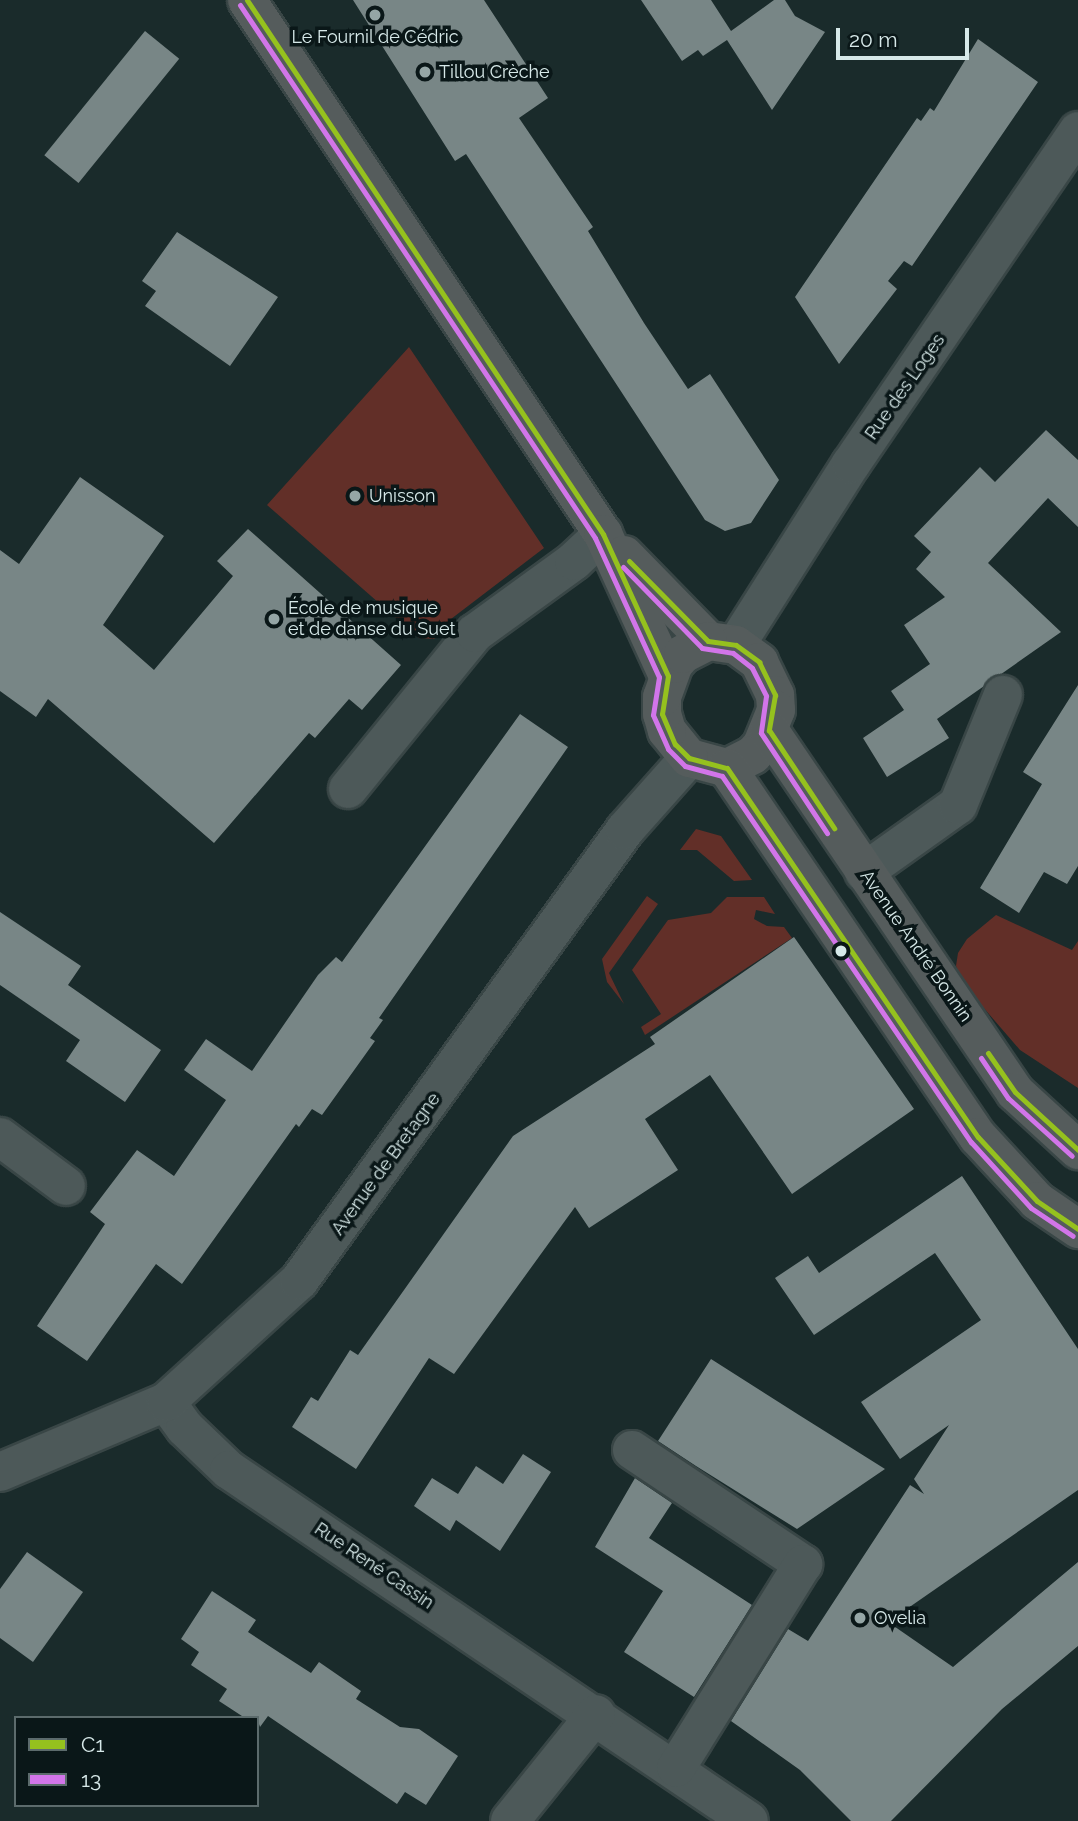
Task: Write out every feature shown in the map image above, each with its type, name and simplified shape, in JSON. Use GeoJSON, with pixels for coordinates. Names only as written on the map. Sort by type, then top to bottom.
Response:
{"type":"FeatureCollection","features":[{"type":"Feature","properties":{"kind":"main road"},"geometry":{"type":"LineString","coordinates":[[247,0],[603,534],[668,677]]}},
{"type":"Feature","properties":{"kind":"main road"},"geometry":{"type":"LineString","coordinates":[[603,534],[722,643],[759,662],[772,684],[776,710],[769,730],[753,755],[727,768]]}},
{"type":"Feature","properties":{"kind":"main road"},"geometry":{"type":"LineString","coordinates":[[722,643],[683,654],[668,677],[662,714],[675,744],[689,758],[727,768],[978,1136],[1037,1200],[1078,1229]]}},
{"type":"Feature","properties":{"kind":"main road","name":"Avenue André Bonnin"},"geometry":{"type":"LineString","coordinates":[[769,730],[1015,1092],[1078,1150]]}},
{"type":"Feature","properties":{"kind":"street","name":"Rue des Loges"},"geometry":{"type":"LineString","coordinates":[[722,643],[836,486],[1078,131]]}},
{"type":"Feature","properties":{"kind":"street"},"geometry":{"type":"LineString","coordinates":[[348,789],[475,633],[575,561],[603,534]]}},
{"type":"Feature","properties":{"kind":"street"},"geometry":{"type":"LineString","coordinates":[[864,872],[958,805],[1003,695]]}},
{"type":"Feature","properties":{"kind":"street","name":"Avenue de Bretagne"},"geometry":{"type":"LineString","coordinates":[[0,1472],[166,1402],[299,1281],[625,830],[689,758]]}},
{"type":"Feature","properties":{"kind":"street"},"geometry":{"type":"LineString","coordinates":[[0,1137],[66,1186]]}},
{"type":"Feature","properties":{"kind":"street","name":"Rue René Cassin"},"geometry":{"type":"LineString","coordinates":[[166,1402],[184,1428],[229,1470],[596,1714],[749,1821]]}},
{"type":"Feature","properties":{"kind":"street"},"geometry":{"type":"LineString","coordinates":[[632,1450],[803,1564],[676,1768]]}},
{"type":"Feature","properties":{"kind":"street"},"geometry":{"type":"LineString","coordinates":[[509,1821],[596,1714]]}},
{"type":"Feature","properties":{"kind":"shaded area"},"geometry":{"type":"Polygon","coordinates":[[[409,347],[544,548],[451,619],[434,639],[419,638],[267,505],[409,347]]]}},
{"type":"Feature","properties":{"kind":"shaded area"},"geometry":{"type":"Polygon","coordinates":[[[696,829],[721,836],[752,880],[734,881],[697,850],[680,850],[696,829]]]}},
{"type":"Feature","properties":{"kind":"shaded area"},"geometry":{"type":"Polygon","coordinates":[[[647,896],[658,904],[609,973],[624,1004],[607,982],[602,959],[647,896]]]}},
{"type":"Feature","properties":{"kind":"shaded area"},"geometry":{"type":"Polygon","coordinates":[[[727,897],[764,897],[775,914],[756,910],[754,919],[767,926],[784,927],[792,938],[645,1035],[641,1027],[661,1014],[632,970],[668,920],[711,913],[727,897]]]}},
{"type":"Feature","properties":{"kind":"shaded area"},"geometry":{"type":"Polygon","coordinates":[[[996,915],[1072,950],[1078,941],[1078,1088],[1020,1050],[963,984],[956,966],[958,953],[967,939],[996,915]]]}},
{"type":"Feature","properties":{"kind":"building"},"geometry":{"type":"Polygon","coordinates":[[[353,0],[484,0],[548,98],[519,118],[593,227],[588,231],[644,323],[688,389],[710,374],[779,480],[751,523],[725,531],[705,520],[466,154],[455,161],[353,0]]]}},
{"type":"Feature","properties":{"kind":"building"},"geometry":{"type":"Polygon","coordinates":[[[641,0],[711,0],[731,31],[774,0],[785,0],[795,16],[825,32],[772,110],[727,40],[703,56],[698,50],[682,61],[641,0]]]}},
{"type":"Feature","properties":{"kind":"building"},"geometry":{"type":"Polygon","coordinates":[[[145,31],[179,59],[79,183],[44,155],[145,31]]]}},
{"type":"Feature","properties":{"kind":"building"},"geometry":{"type":"Polygon","coordinates":[[[978,39],[1038,82],[912,266],[904,261],[888,281],[897,289],[839,364],[795,297],[917,118],[921,121],[930,108],[934,111],[978,39]]]}},
{"type":"Feature","properties":{"kind":"building"},"geometry":{"type":"Polygon","coordinates":[[[177,232],[278,297],[230,366],[145,306],[156,291],[142,281],[177,232]]]}},
{"type":"Feature","properties":{"kind":"building"},"geometry":{"type":"Polygon","coordinates":[[[1046,430],[1078,460],[1078,527],[1048,498],[988,563],[1061,632],[937,719],[949,738],[887,777],[863,738],[904,710],[891,691],[930,664],[904,625],[945,597],[916,569],[931,552],[914,536],[980,467],[995,482],[1046,430]]]}},
{"type":"Feature","properties":{"kind":"building"},"geometry":{"type":"Polygon","coordinates":[[[80,477],[164,536],[103,625],[154,670],[233,576],[217,561],[248,529],[401,665],[362,710],[349,699],[315,738],[309,733],[214,843],[48,699],[36,717],[0,691],[0,550],[19,564],[80,477]]]}},
{"type":"Feature","properties":{"kind":"building"},"geometry":{"type":"Polygon","coordinates":[[[1078,685],[1078,866],[1067,884],[1044,872],[1019,913],[980,888],[1042,784],[1023,772],[1078,685]]]}},
{"type":"Feature","properties":{"kind":"building"},"geometry":{"type":"Polygon","coordinates":[[[520,714],[568,747],[379,1018],[383,1020],[370,1038],[375,1041],[322,1115],[312,1109],[299,1127],[296,1124],[182,1284],[156,1264],[87,1361],[37,1326],[105,1224],[90,1212],[137,1150],[174,1176],[226,1100],[184,1070],[206,1039],[252,1071],[318,975],[336,957],[342,962],[520,714]]]}},
{"type":"Feature","properties":{"kind":"building"},"geometry":{"type":"Polygon","coordinates":[[[0,912],[81,966],[68,985],[161,1050],[125,1102],[66,1061],[80,1040],[0,985],[0,912]]]}},
{"type":"Feature","properties":{"kind":"building"},"geometry":{"type":"Polygon","coordinates":[[[794,937],[914,1109],[792,1194],[710,1075],[645,1119],[678,1170],[589,1228],[575,1207],[454,1374],[429,1358],[356,1469],[292,1427],[311,1397],[318,1401],[350,1350],[358,1355],[513,1136],[655,1044],[650,1037],[794,937]]]}},
{"type":"Feature","properties":{"kind":"building"},"geometry":{"type":"Polygon","coordinates":[[[962,1176],[1078,1349],[1078,1490],[888,1622],[953,1667],[1078,1562],[1078,1646],[1002,1709],[891,1821],[851,1821],[800,1770],[731,1721],[788,1629],[808,1641],[910,1485],[924,1494],[914,1479],[949,1425],[900,1459],[861,1402],[981,1320],[935,1253],[814,1335],[775,1278],[808,1256],[819,1273],[962,1176]]]}},
{"type":"Feature","properties":{"kind":"building"},"geometry":{"type":"Polygon","coordinates":[[[711,1359],[885,1469],[797,1529],[696,1466],[658,1441],[711,1359]]]}},
{"type":"Feature","properties":{"kind":"building"},"geometry":{"type":"Polygon","coordinates":[[[523,1454],[551,1472],[500,1551],[456,1520],[450,1531],[414,1506],[432,1478],[458,1494],[476,1466],[503,1484],[523,1454]]]}},
{"type":"Feature","properties":{"kind":"building"},"geometry":{"type":"Polygon","coordinates":[[[635,1478],[672,1503],[649,1538],[752,1605],[694,1697],[624,1652],[663,1591],[595,1547],[635,1478]]]}},
{"type":"Feature","properties":{"kind":"building"},"geometry":{"type":"Polygon","coordinates":[[[27,1552],[83,1592],[33,1662],[0,1638],[0,1589],[27,1552]]]}},
{"type":"Feature","properties":{"kind":"building"},"geometry":{"type":"Polygon","coordinates":[[[212,1591],[256,1620],[248,1632],[311,1673],[319,1662],[361,1691],[356,1699],[400,1727],[419,1729],[458,1756],[426,1805],[405,1792],[397,1804],[268,1716],[260,1727],[259,1716],[242,1716],[219,1701],[227,1689],[191,1665],[199,1652],[181,1639],[212,1591]]]}},
{"type":"Feature","properties":{"kind":"transit line","name":"C1"},"geometry":{"type":"LineString","coordinates":[[247,0],[603,534],[668,676],[662,714],[675,744],[689,758],[727,768],[978,1137],[1037,1201],[1078,1229]]}},
{"type":"Feature","properties":{"kind":"transit line","name":"13"},"geometry":{"type":"LineString","coordinates":[[240,5],[595,538],[659,677],[653,715],[668,749],[685,766],[722,776],[971,1142],[1031,1208],[1073,1236]]}},
{"type":"Feature","properties":{"kind":"transit line","name":"C1"},"geometry":{"type":"LineString","coordinates":[[629,561],[708,641],[736,645],[759,662],[775,695],[769,730],[834,828]]}},
{"type":"Feature","properties":{"kind":"transit line","name":"13"},"geometry":{"type":"LineString","coordinates":[[623,567],[702,648],[733,653],[752,668],[766,696],[761,733],[827,833]]}},
{"type":"Feature","properties":{"kind":"transit line","name":"C1"},"geometry":{"type":"LineString","coordinates":[[988,1053],[1015,1092],[1078,1150]]}},
{"type":"Feature","properties":{"kind":"transit line","name":"13"},"geometry":{"type":"LineString","coordinates":[[981,1058],[1008,1098],[1072,1156]]}},
{"type":"Feature","properties":{"kind":"place","name":"Le Fournil de Cédric"},"geometry":{"type":"Point","coordinates":[375,15]}},
{"type":"Feature","properties":{"kind":"place","name":"Tillou Crèche"},"geometry":{"type":"Point","coordinates":[425,72]}},
{"type":"Feature","properties":{"kind":"place","name":"Unisson"},"geometry":{"type":"Point","coordinates":[355,496]}},
{"type":"Feature","properties":{"kind":"place","name":"École de musique et de danse du Suet"},"geometry":{"type":"Point","coordinates":[274,619]}},
{"type":"Feature","properties":{"kind":"place","name":"Ovelia"},"geometry":{"type":"Point","coordinates":[860,1618]}}]}
